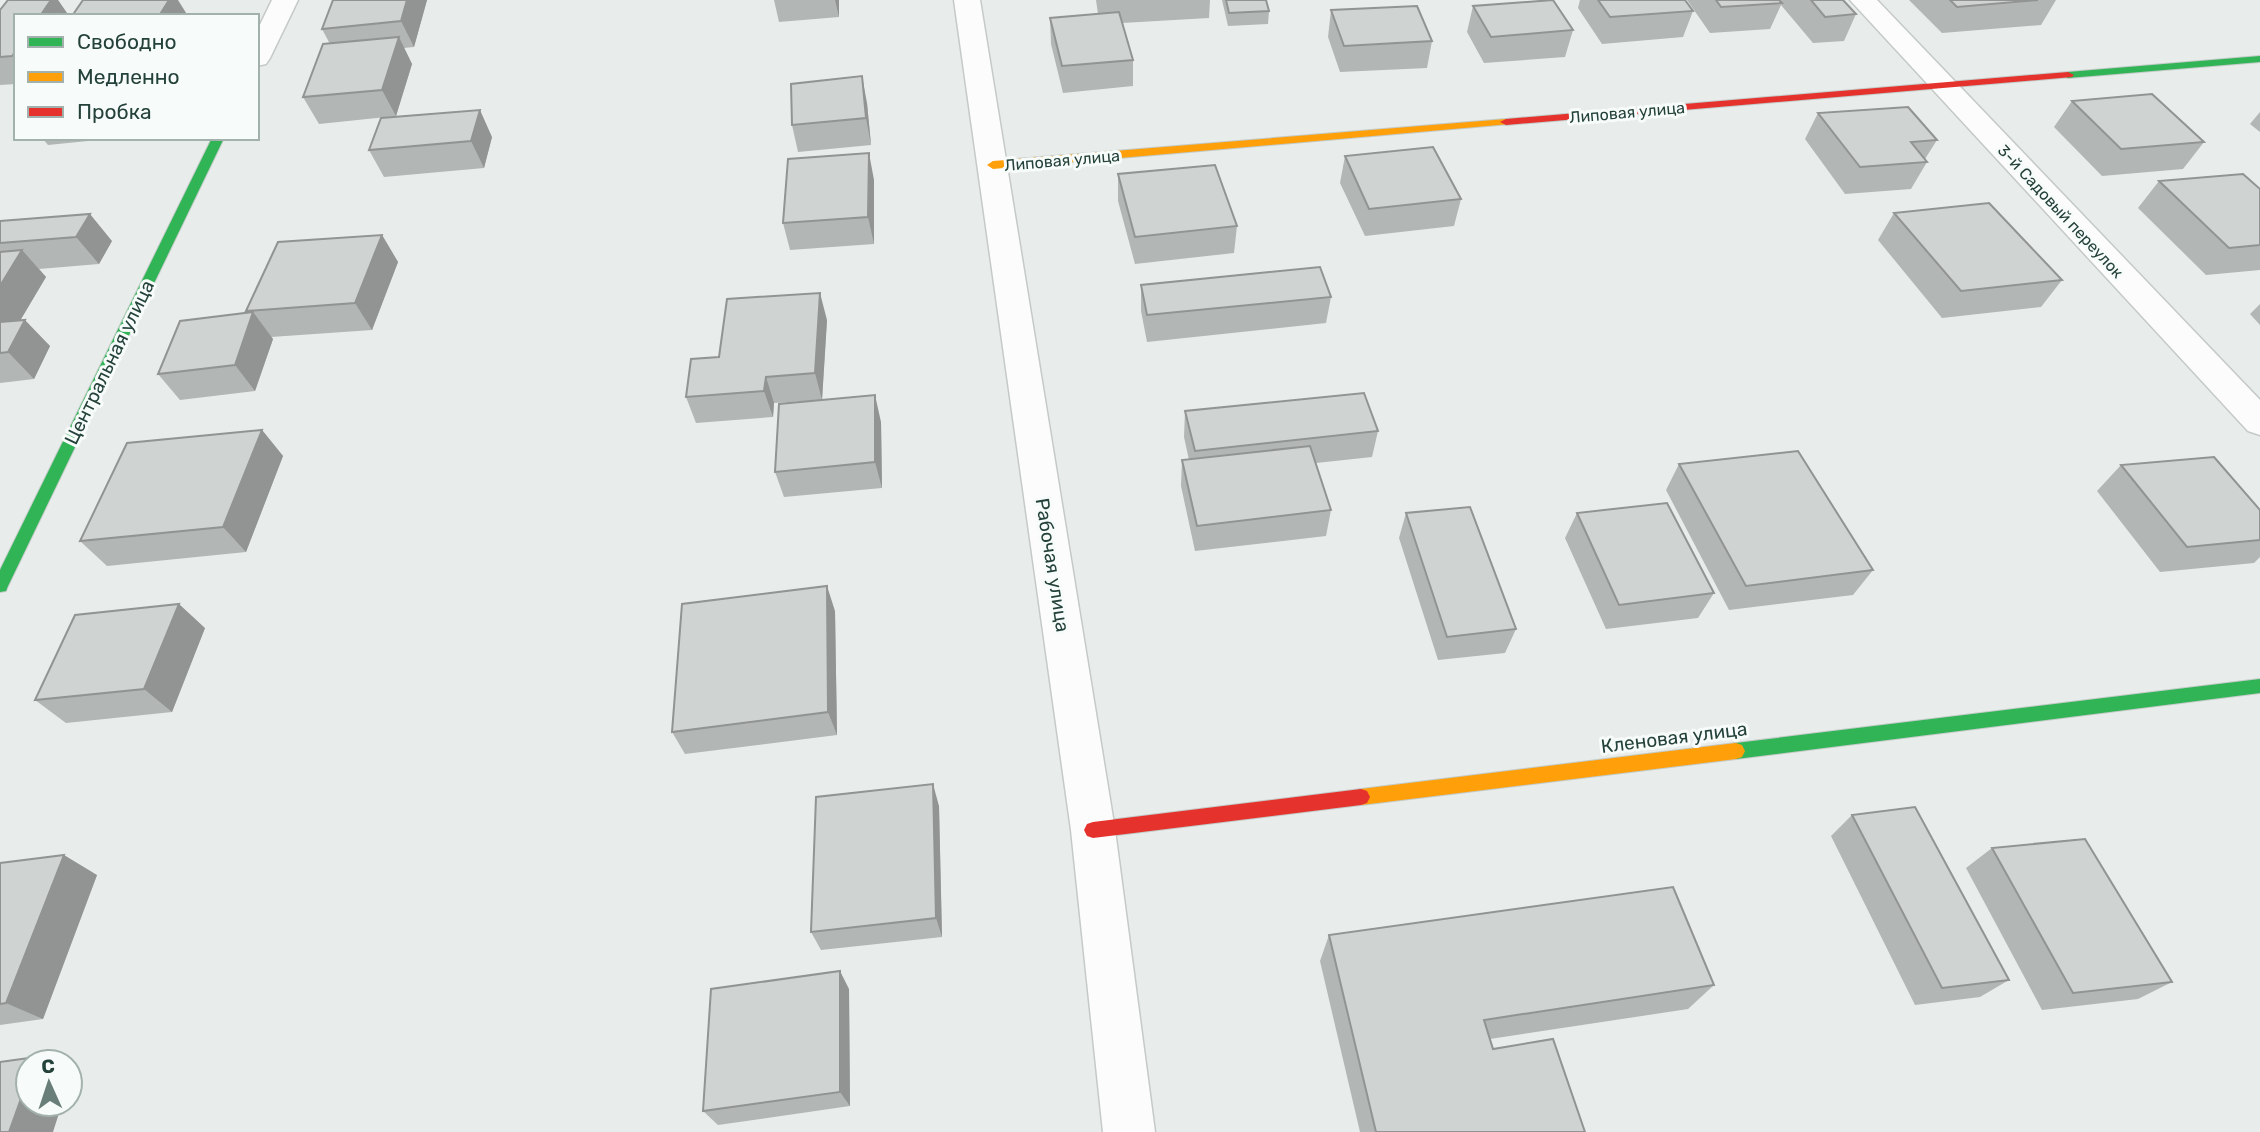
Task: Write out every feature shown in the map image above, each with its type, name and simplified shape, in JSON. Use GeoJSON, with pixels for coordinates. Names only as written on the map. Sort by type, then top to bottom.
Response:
{"type":"FeatureCollection","features":[{"type":"Feature","properties":{"kind":"street"},"geometry":{"type":"LineString","coordinates":[[259,54],[285,0]]}},
{"type":"Feature","properties":{"kind":"street","name":"Рабочая улица"},"geometry":{"type":"LineString","coordinates":[[967,0],[1093,830],[1129,1132]]}},
{"type":"Feature","properties":{"kind":"street","name":"3-й Садовый переулок"},"geometry":{"type":"LineString","coordinates":[[1863,0],[2260,422]]}},
{"type":"Feature","properties":{"kind":"street","name":"Липовая улица"},"geometry":{"type":"LineString","coordinates":[[993,165],[2260,59]]}},
{"type":"Feature","properties":{"kind":"street","name":"Центральная улица"},"geometry":{"type":"LineString","coordinates":[[0,586],[217,140]]}},
{"type":"Feature","properties":{"kind":"street","name":"Кленовая улица"},"geometry":{"type":"LineString","coordinates":[[1093,830],[2260,686]]}},
{"type":"Feature","properties":{"kind":"building"},"geometry":{"type":"Polygon","coordinates":[[[8,0],[51,0],[41,14],[14,14],[12,56],[0,57],[0,10],[8,0]]]}},
{"type":"Feature","properties":{"kind":"building"},"geometry":{"type":"Polygon","coordinates":[[[83,0],[169,0],[160,14],[73,14],[83,0]]]}},
{"type":"Feature","properties":{"kind":"building"},"geometry":{"type":"Polygon","coordinates":[[[333,0],[407,0],[401,21],[322,29],[333,0]]]}},
{"type":"Feature","properties":{"kind":"building"},"geometry":{"type":"Polygon","coordinates":[[[1226,0],[1266,0],[1269,11],[1229,13],[1226,0]]]}},
{"type":"Feature","properties":{"kind":"building"},"geometry":{"type":"Polygon","coordinates":[[[1553,0],[1573,30],[1491,37],[1473,6],[1553,0]]]}},
{"type":"Feature","properties":{"kind":"building"},"geometry":{"type":"Polygon","coordinates":[[[1598,0],[1685,0],[1693,11],[1610,17],[1598,0]]]}},
{"type":"Feature","properties":{"kind":"building"},"geometry":{"type":"Polygon","coordinates":[[[1716,0],[1779,0],[1782,3],[1721,7],[1716,0]]]}},
{"type":"Feature","properties":{"kind":"building"},"geometry":{"type":"Polygon","coordinates":[[[1811,0],[1843,0],[1856,14],[1825,17],[1811,0]]]}},
{"type":"Feature","properties":{"kind":"building"},"geometry":{"type":"Polygon","coordinates":[[[1950,0],[2038,0],[1957,7],[1950,0]]]}},
{"type":"Feature","properties":{"kind":"building"},"geometry":{"type":"Polygon","coordinates":[[[1417,6],[1432,41],[1344,46],[1331,10],[1417,6]]]}},
{"type":"Feature","properties":{"kind":"building"},"geometry":{"type":"Polygon","coordinates":[[[1119,12],[1133,60],[1062,66],[1050,18],[1119,12]]]}},
{"type":"Feature","properties":{"kind":"building"},"geometry":{"type":"Polygon","coordinates":[[[399,37],[382,90],[303,97],[323,44],[399,37]]]}},
{"type":"Feature","properties":{"kind":"building"},"geometry":{"type":"Polygon","coordinates":[[[862,76],[866,118],[792,125],[791,84],[862,76]]]}},
{"type":"Feature","properties":{"kind":"building"},"geometry":{"type":"Polygon","coordinates":[[[2152,94],[2204,142],[2121,149],[2072,101],[2152,94]]]}},
{"type":"Feature","properties":{"kind":"building"},"geometry":{"type":"Polygon","coordinates":[[[1908,107],[1937,140],[1911,142],[1927,162],[1860,167],[1818,113],[1908,107]]]}},
{"type":"Feature","properties":{"kind":"building"},"geometry":{"type":"Polygon","coordinates":[[[480,110],[471,141],[369,150],[381,118],[480,110]]]}},
{"type":"Feature","properties":{"kind":"building"},"geometry":{"type":"Polygon","coordinates":[[[1433,147],[1461,199],[1369,209],[1345,156],[1433,147]]]}},
{"type":"Feature","properties":{"kind":"building"},"geometry":{"type":"Polygon","coordinates":[[[869,153],[868,217],[783,223],[788,159],[869,153]]]}},
{"type":"Feature","properties":{"kind":"building"},"geometry":{"type":"Polygon","coordinates":[[[1215,165],[1237,226],[1135,237],[1118,174],[1215,165]]]}},
{"type":"Feature","properties":{"kind":"building"},"geometry":{"type":"Polygon","coordinates":[[[2243,174],[2260,189],[2260,245],[2229,248],[2159,181],[2243,174]]]}},
{"type":"Feature","properties":{"kind":"building"},"geometry":{"type":"Polygon","coordinates":[[[1989,203],[2062,280],[1961,291],[1894,213],[1989,203]]]}},
{"type":"Feature","properties":{"kind":"building"},"geometry":{"type":"Polygon","coordinates":[[[90,214],[76,237],[0,243],[0,221],[90,214]]]}},
{"type":"Feature","properties":{"kind":"building"},"geometry":{"type":"Polygon","coordinates":[[[382,235],[355,303],[246,311],[278,242],[382,235]]]}},
{"type":"Feature","properties":{"kind":"building"},"geometry":{"type":"Polygon","coordinates":[[[22,250],[0,286],[0,252],[22,250]]]}},
{"type":"Feature","properties":{"kind":"building"},"geometry":{"type":"Polygon","coordinates":[[[1320,267],[1331,297],[1147,315],[1141,285],[1320,267]]]}},
{"type":"Feature","properties":{"kind":"building"},"geometry":{"type":"Polygon","coordinates":[[[820,293],[815,373],[766,377],[764,391],[686,397],[691,359],[719,357],[727,299],[820,293]]]}},
{"type":"Feature","properties":{"kind":"building"},"geometry":{"type":"Polygon","coordinates":[[[253,312],[235,365],[158,374],[180,321],[253,312]]]}},
{"type":"Feature","properties":{"kind":"building"},"geometry":{"type":"Polygon","coordinates":[[[25,320],[8,352],[0,353],[0,322],[25,320]]]}},
{"type":"Feature","properties":{"kind":"building"},"geometry":{"type":"Polygon","coordinates":[[[1364,393],[1378,431],[1195,451],[1185,411],[1364,393]]]}},
{"type":"Feature","properties":{"kind":"building"},"geometry":{"type":"Polygon","coordinates":[[[875,395],[875,462],[775,472],[779,404],[875,395]]]}},
{"type":"Feature","properties":{"kind":"building"},"geometry":{"type":"Polygon","coordinates":[[[262,430],[223,527],[80,541],[127,443],[262,430]]]}},
{"type":"Feature","properties":{"kind":"building"},"geometry":{"type":"Polygon","coordinates":[[[1310,446],[1331,510],[1197,526],[1182,460],[1310,446]]]}},
{"type":"Feature","properties":{"kind":"building"},"geometry":{"type":"Polygon","coordinates":[[[1798,451],[1873,570],[1746,586],[1679,464],[1798,451]]]}},
{"type":"Feature","properties":{"kind":"building"},"geometry":{"type":"Polygon","coordinates":[[[2214,457],[2260,510],[2260,540],[2187,547],[2121,465],[2214,457]]]}},
{"type":"Feature","properties":{"kind":"building"},"geometry":{"type":"Polygon","coordinates":[[[1667,503],[1714,593],[1619,605],[1577,513],[1667,503]]]}},
{"type":"Feature","properties":{"kind":"building"},"geometry":{"type":"Polygon","coordinates":[[[1470,507],[1516,629],[1447,637],[1406,513],[1470,507]]]}},
{"type":"Feature","properties":{"kind":"building"},"geometry":{"type":"Polygon","coordinates":[[[827,586],[828,712],[672,732],[682,604],[827,586]]]}},
{"type":"Feature","properties":{"kind":"building"},"geometry":{"type":"Polygon","coordinates":[[[179,604],[144,689],[35,700],[75,615],[179,604]]]}},
{"type":"Feature","properties":{"kind":"building"},"geometry":{"type":"Polygon","coordinates":[[[933,784],[936,918],[811,932],[816,797],[933,784]]]}},
{"type":"Feature","properties":{"kind":"building"},"geometry":{"type":"Polygon","coordinates":[[[1915,807],[2009,980],[1942,988],[1852,815],[1915,807]]]}},
{"type":"Feature","properties":{"kind":"building"},"geometry":{"type":"Polygon","coordinates":[[[2085,839],[2172,982],[2073,993],[1992,848],[2085,839]]]}},
{"type":"Feature","properties":{"kind":"building"},"geometry":{"type":"Polygon","coordinates":[[[64,855],[6,1003],[0,1004],[0,863],[64,855]]]}},
{"type":"Feature","properties":{"kind":"building"},"geometry":{"type":"Polygon","coordinates":[[[1673,887],[1714,985],[1484,1020],[1493,1049],[1553,1039],[1585,1132],[1376,1132],[1329,935],[1673,887]]]}},
{"type":"Feature","properties":{"kind":"building"},"geometry":{"type":"Polygon","coordinates":[[[840,971],[840,1092],[703,1111],[711,989],[840,971]]]}},
{"type":"Feature","properties":{"kind":"building"},"geometry":{"type":"Polygon","coordinates":[[[14,1060],[14,1118],[9,1132],[0,1132],[0,1062],[14,1060]]]}},
{"type":"Feature","properties":{"kind":"traffic: fast"},"geometry":{"type":"LineString","coordinates":[[2068,75],[2260,59]]}},
{"type":"Feature","properties":{"kind":"traffic: fast"},"geometry":{"type":"LineString","coordinates":[[0,586],[217,140]]}},
{"type":"Feature","properties":{"kind":"traffic: fast"},"geometry":{"type":"LineString","coordinates":[[1736,751],[2260,686]]}},
{"type":"Feature","properties":{"kind":"traffic: slow"},"geometry":{"type":"LineString","coordinates":[[993,165],[1506,122]]}},
{"type":"Feature","properties":{"kind":"traffic: slow"},"geometry":{"type":"LineString","coordinates":[[1361,797],[1736,751]]}},
{"type":"Feature","properties":{"kind":"traffic: jam"},"geometry":{"type":"LineString","coordinates":[[1506,122],[2068,75]]}},
{"type":"Feature","properties":{"kind":"traffic: jam"},"geometry":{"type":"LineString","coordinates":[[1093,830],[1361,797]]}}]}
